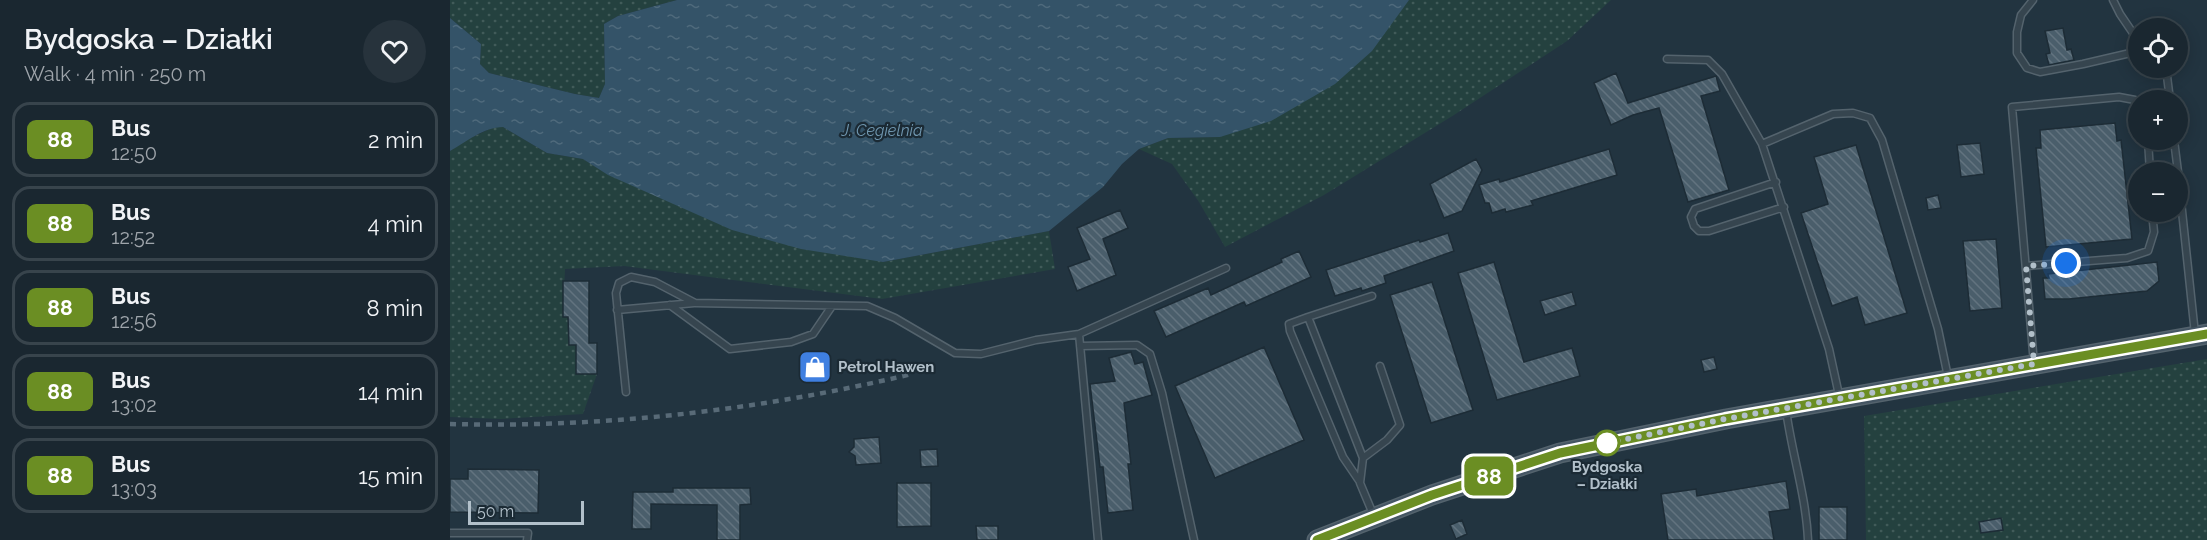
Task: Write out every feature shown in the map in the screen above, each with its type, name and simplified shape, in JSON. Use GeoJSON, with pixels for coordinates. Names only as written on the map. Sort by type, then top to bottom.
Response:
{"type":"FeatureCollection","features":[{"type":"Feature","properties":{"kind":"street"},"geometry":{"type":"LineString","coordinates":[[1317,540],[1432,495],[1560,453],[1714,422],[2201,335]]}},
{"type":"Feature","properties":{"kind":"lane"},"geometry":{"type":"LineString","coordinates":[[2033,0],[2021,15],[2017,32],[2017,53],[2027,68],[2040,72],[2128,53]]}},
{"type":"Feature","properties":{"kind":"lane"},"geometry":{"type":"LineString","coordinates":[[2114,0],[2128,26]]}},
{"type":"Feature","properties":{"kind":"lane"},"geometry":{"type":"LineString","coordinates":[[1666,58],[1708,60],[1722,74],[1762,144],[1829,349],[1840,399]]}},
{"type":"Feature","properties":{"kind":"lane"},"geometry":{"type":"LineString","coordinates":[[2034,364],[2012,108],[2119,97],[2128,99]]}},
{"type":"Feature","properties":{"kind":"lane"},"geometry":{"type":"LineString","coordinates":[[1762,144],[1833,114],[1853,113],[1870,118],[1882,140],[1938,329],[1949,380]]}},
{"type":"Feature","properties":{"kind":"lane"},"geometry":{"type":"LineString","coordinates":[[1776,182],[1695,209],[1691,217],[1694,226],[1699,231],[1709,231],[1784,207]]}},
{"type":"Feature","properties":{"kind":"lane"},"geometry":{"type":"LineString","coordinates":[[2026,266],[2127,258],[2148,251],[2154,232],[2153,222]]}},
{"type":"Feature","properties":{"kind":"lane"},"geometry":{"type":"LineString","coordinates":[[2185,222],[2201,335]]}},
{"type":"Feature","properties":{"kind":"lane"},"geometry":{"type":"LineString","coordinates":[[617,310],[695,303],[867,306],[895,318],[955,353],[981,354],[1036,340],[1079,334],[1226,268]]}},
{"type":"Feature","properties":{"kind":"lane"},"geometry":{"type":"LineString","coordinates":[[626,392],[617,310],[616,293],[619,283],[631,277],[655,282],[695,303]]}},
{"type":"Feature","properties":{"kind":"lane"},"geometry":{"type":"LineString","coordinates":[[1372,296],[1289,324],[1343,457],[1360,483],[1375,518]]}},
{"type":"Feature","properties":{"kind":"lane"},"geometry":{"type":"LineString","coordinates":[[670,305],[730,349],[791,342],[813,334],[831,306]]}},
{"type":"Feature","properties":{"kind":"lane"},"geometry":{"type":"LineString","coordinates":[[1308,317],[1363,458],[1360,483]]}},
{"type":"Feature","properties":{"kind":"lane"},"geometry":{"type":"LineString","coordinates":[[1079,334],[1098,540]]}},
{"type":"Feature","properties":{"kind":"lane"},"geometry":{"type":"LineString","coordinates":[[1080,346],[1137,345],[1150,354],[1162,393],[1194,540]]}},
{"type":"Feature","properties":{"kind":"lane"},"geometry":{"type":"LineString","coordinates":[[1363,458],[1387,440],[1400,425],[1380,366]]}},
{"type":"Feature","properties":{"kind":"lane"},"geometry":{"type":"LineString","coordinates":[[1786,409],[1790,440],[1807,513],[1808,540]]}},
{"type":"Feature","properties":{"kind":"lane"},"geometry":{"type":"LineString","coordinates":[[450,533],[528,533],[527,540]]}},
{"type":"Feature","properties":{"kind":"green space"},"geometry":{"type":"Polygon","coordinates":[[[450,0],[677,0],[618,16],[604,24],[605,84],[599,98],[489,73],[480,64],[481,44],[450,18],[450,0]]]}},
{"type":"Feature","properties":{"kind":"green space"},"geometry":{"type":"Polygon","coordinates":[[[1409,0],[1611,0],[1567,41],[1454,115],[1324,195],[1225,247],[1199,202],[1172,164],[1139,149],[1168,138],[1220,137],[1409,0]]]}},
{"type":"Feature","properties":{"kind":"green space"},"geometry":{"type":"Polygon","coordinates":[[[494,127],[503,127],[547,153],[583,159],[609,175],[883,262],[1049,231],[1055,269],[882,299],[624,266],[565,269],[563,316],[568,317],[569,344],[576,345],[577,374],[597,374],[583,414],[501,419],[450,417],[450,151],[464,141],[494,127]]]}},
{"type":"Feature","properties":{"kind":"green space"},"geometry":{"type":"Polygon","coordinates":[[[2207,359],[2207,540],[1866,540],[1864,416],[2207,359]]]}},
{"type":"Feature","properties":{"kind":"water","name":"J. Cegielnia"},"geometry":{"type":"Polygon","coordinates":[[[677,0],[1409,0],[1372,51],[1335,84],[1271,121],[1220,137],[1168,138],[1139,149],[1122,164],[1103,187],[1049,231],[883,262],[801,249],[732,230],[608,175],[583,159],[547,153],[503,127],[482,132],[450,151],[450,18],[481,44],[480,64],[489,73],[599,98],[605,84],[604,24],[618,16],[677,0]]]}},
{"type":"Feature","properties":{"kind":"building"},"geometry":{"type":"Polygon","coordinates":[[[2063,28],[2067,50],[2071,49],[2074,60],[2049,65],[2046,54],[2050,53],[2045,31],[2063,28]]]}},
{"type":"Feature","properties":{"kind":"building"},"geometry":{"type":"Polygon","coordinates":[[[1616,73],[1628,103],[1716,76],[1720,91],[1701,96],[1729,190],[1688,202],[1659,108],[1633,115],[1611,125],[1594,83],[1616,73]]]}},
{"type":"Feature","properties":{"kind":"building"},"geometry":{"type":"Polygon","coordinates":[[[2115,123],[2117,141],[2121,140],[2128,222],[2130,222],[2132,239],[2046,247],[2036,148],[2041,148],[2040,130],[2115,123]]]}},
{"type":"Feature","properties":{"kind":"building"},"geometry":{"type":"Polygon","coordinates":[[[1980,143],[1984,174],[1961,177],[1957,145],[1980,143]]]}},
{"type":"Feature","properties":{"kind":"building"},"geometry":{"type":"Polygon","coordinates":[[[1856,145],[1907,313],[1865,325],[1857,297],[1832,306],[1801,213],[1828,204],[1814,157],[1856,145]]]}},
{"type":"Feature","properties":{"kind":"building"},"geometry":{"type":"Polygon","coordinates":[[[1609,149],[1617,175],[1531,201],[1533,205],[1506,212],[1505,209],[1492,213],[1489,203],[1485,203],[1479,185],[1499,179],[1500,182],[1609,149]]]}},
{"type":"Feature","properties":{"kind":"building"},"geometry":{"type":"Polygon","coordinates":[[[1476,159],[1482,170],[1462,211],[1444,218],[1430,184],[1476,159]]]}},
{"type":"Feature","properties":{"kind":"building"},"geometry":{"type":"Polygon","coordinates":[[[1938,195],[1941,208],[1928,210],[1926,198],[1938,195]]]}},
{"type":"Feature","properties":{"kind":"building"},"geometry":{"type":"Polygon","coordinates":[[[1120,210],[1128,228],[1103,239],[1116,275],[1077,291],[1068,267],[1090,259],[1077,228],[1120,210]]]}},
{"type":"Feature","properties":{"kind":"building"},"geometry":{"type":"Polygon","coordinates":[[[1448,233],[1454,251],[1384,276],[1386,283],[1362,291],[1361,288],[1335,296],[1326,270],[1448,233]]]}},
{"type":"Feature","properties":{"kind":"building"},"geometry":{"type":"Polygon","coordinates":[[[1996,239],[2002,308],[1970,311],[1963,241],[1996,239]]]}},
{"type":"Feature","properties":{"kind":"building"},"geometry":{"type":"Polygon","coordinates":[[[1299,251],[1311,277],[1246,306],[1244,302],[1166,337],[1154,311],[1208,288],[1211,295],[1282,262],[1281,259],[1299,251]]]}},
{"type":"Feature","properties":{"kind":"building"},"geometry":{"type":"Polygon","coordinates":[[[1494,262],[1524,362],[1572,348],[1580,376],[1497,400],[1458,273],[1494,262]]]}},
{"type":"Feature","properties":{"kind":"building"},"geometry":{"type":"Polygon","coordinates":[[[2157,262],[2159,281],[2147,291],[2069,299],[2045,299],[2043,278],[2049,278],[2048,274],[2157,262]]]}},
{"type":"Feature","properties":{"kind":"building"},"geometry":{"type":"Polygon","coordinates":[[[563,281],[589,281],[589,343],[597,343],[597,374],[576,374],[576,345],[569,345],[568,317],[563,317],[563,281]]]}},
{"type":"Feature","properties":{"kind":"building"},"geometry":{"type":"Polygon","coordinates":[[[1432,282],[1473,410],[1431,423],[1390,295],[1432,282]]]}},
{"type":"Feature","properties":{"kind":"building"},"geometry":{"type":"Polygon","coordinates":[[[1572,292],[1576,305],[1545,315],[1540,301],[1572,292]]]}},
{"type":"Feature","properties":{"kind":"building"},"geometry":{"type":"Polygon","coordinates":[[[1264,347],[1304,440],[1215,478],[1175,386],[1264,347]]]}},
{"type":"Feature","properties":{"kind":"building"},"geometry":{"type":"Polygon","coordinates":[[[1131,352],[1135,364],[1143,362],[1152,395],[1124,403],[1131,464],[1128,464],[1133,510],[1108,513],[1090,384],[1115,381],[1109,358],[1131,352]]]}},
{"type":"Feature","properties":{"kind":"building"},"geometry":{"type":"Polygon","coordinates":[[[1714,357],[1717,369],[1704,372],[1701,360],[1714,357]]]}},
{"type":"Feature","properties":{"kind":"building"},"geometry":{"type":"Polygon","coordinates":[[[879,437],[881,463],[856,465],[855,456],[849,452],[854,447],[854,439],[879,437]]]}},
{"type":"Feature","properties":{"kind":"building"},"geometry":{"type":"Polygon","coordinates":[[[937,449],[938,466],[921,467],[920,450],[937,449]]]}},
{"type":"Feature","properties":{"kind":"building"},"geometry":{"type":"Polygon","coordinates":[[[468,469],[539,470],[538,513],[450,512],[450,479],[468,479],[468,469]]]}},
{"type":"Feature","properties":{"kind":"building"},"geometry":{"type":"Polygon","coordinates":[[[1786,481],[1790,509],[1769,512],[1774,540],[1668,540],[1661,494],[1696,489],[1697,496],[1786,481]]]}},
{"type":"Feature","properties":{"kind":"building"},"geometry":{"type":"Polygon","coordinates":[[[897,483],[931,483],[931,526],[897,527],[897,483]]]}},
{"type":"Feature","properties":{"kind":"building"},"geometry":{"type":"Polygon","coordinates":[[[673,488],[750,488],[751,504],[740,505],[740,540],[717,540],[717,505],[651,504],[651,529],[632,529],[633,492],[673,492],[673,488]]]}},
{"type":"Feature","properties":{"kind":"building"},"geometry":{"type":"Polygon","coordinates":[[[1819,507],[1847,507],[1847,540],[1819,540],[1819,507]]]}},
{"type":"Feature","properties":{"kind":"building"},"geometry":{"type":"Polygon","coordinates":[[[2001,518],[2003,530],[1981,533],[1979,522],[2001,518]]]}},
{"type":"Feature","properties":{"kind":"building"},"geometry":{"type":"Polygon","coordinates":[[[1462,520],[1467,534],[1456,539],[1450,525],[1462,520]]]}},
{"type":"Feature","properties":{"kind":"building"},"geometry":{"type":"Polygon","coordinates":[[[976,526],[998,526],[998,540],[977,540],[976,526]]]}},
{"type":"Feature","properties":{"kind":"railway"},"geometry":{"type":"LineString","coordinates":[[450,424],[567,423],[682,414],[798,398],[912,374]]}},
{"type":"Feature","properties":{"kind":"bus line","name":"88"},"geometry":{"type":"LineString","coordinates":[[1317,540],[1432,495],[1560,453],[1725,419],[2207,334]]}},
{"type":"Feature","properties":{"kind":"place","name":"Petrol Hawen"},"geometry":{"type":"Point","coordinates":[815,367]}},
{"type":"Feature","properties":{"kind":"place","name":"Bydgoska – Działki"},"geometry":{"type":"Point","coordinates":[1607,443]}},
{"type":"Feature","properties":{"kind":"route"},"geometry":{"type":"LineString","coordinates":[[1607,443],[1725,419],[2034,364],[2026,266],[2066,263]]}}]}
